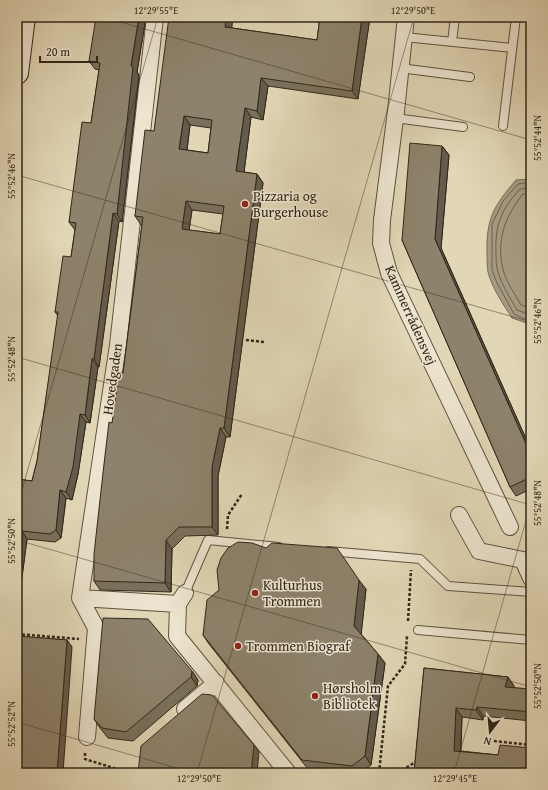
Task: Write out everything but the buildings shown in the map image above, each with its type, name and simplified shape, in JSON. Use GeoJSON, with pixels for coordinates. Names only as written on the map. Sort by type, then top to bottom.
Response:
{"type":"FeatureCollection","features":[{"type":"Feature","properties":{"kind":"street"},"geometry":{"type":"LineString","coordinates":[[17,73],[24,17]]}},
{"type":"Feature","properties":{"kind":"street","name":"Hovedgaden"},"geometry":{"type":"LineString","coordinates":[[80,598],[118,345],[155,17]]}},
{"type":"Feature","properties":{"kind":"street","name":"Kammerrådensvej"},"geometry":{"type":"LineString","coordinates":[[406,17],[382,220],[381,242],[389,273],[510,527]]}},
{"type":"Feature","properties":{"kind":"street"},"geometry":{"type":"LineString","coordinates":[[459,515],[479,551],[527,560],[531,578]]}},
{"type":"Feature","properties":{"kind":"street"},"geometry":{"type":"LineString","coordinates":[[87,736],[96,628],[80,598],[182,598],[177,636],[288,773]]}},
{"type":"Feature","properties":{"kind":"street"},"geometry":{"type":"LineString","coordinates":[[175,718],[216,683]]}},
{"type":"Feature","properties":{"kind":"lane"},"geometry":{"type":"LineString","coordinates":[[452,42],[455,17]]}},
{"type":"Feature","properties":{"kind":"lane"},"geometry":{"type":"LineString","coordinates":[[503,126],[516,17]]}},
{"type":"Feature","properties":{"kind":"lane"},"geometry":{"type":"LineString","coordinates":[[404,37],[512,48]]}},
{"type":"Feature","properties":{"kind":"lane"},"geometry":{"type":"LineString","coordinates":[[400,68],[470,77]]}},
{"type":"Feature","properties":{"kind":"lane"},"geometry":{"type":"LineString","coordinates":[[395,118],[463,127]]}},
{"type":"Feature","properties":{"kind":"lane"},"geometry":{"type":"LineString","coordinates":[[182,598],[208,540],[289,548]]}},
{"type":"Feature","properties":{"kind":"lane"},"geometry":{"type":"LineString","coordinates":[[320,550],[420,559],[448,586],[531,592]]}},
{"type":"Feature","properties":{"kind":"lane"},"geometry":{"type":"LineString","coordinates":[[418,630],[531,640]]}},
{"type":"Feature","properties":{"kind":"path"},"geometry":{"type":"LineString","coordinates":[[246,340],[264,342]]}},
{"type":"Feature","properties":{"kind":"path"},"geometry":{"type":"LineString","coordinates":[[227,543],[228,515],[242,494]]}},
{"type":"Feature","properties":{"kind":"path"},"geometry":{"type":"LineString","coordinates":[[407,626],[412,558]]}},
{"type":"Feature","properties":{"kind":"path"},"geometry":{"type":"LineString","coordinates":[[379,773],[388,686],[405,664],[407,633]]}},
{"type":"Feature","properties":{"kind":"path"},"geometry":{"type":"LineString","coordinates":[[17,634],[95,640]]}},
{"type":"Feature","properties":{"kind":"path"},"geometry":{"type":"LineString","coordinates":[[87,736],[85,759],[120,770],[120,773]]}},
{"type":"Feature","properties":{"kind":"path"},"geometry":{"type":"LineString","coordinates":[[484,740],[531,745]]}},
{"type":"Feature","properties":{"kind":"path"},"geometry":{"type":"LineString","coordinates":[[398,773],[417,761]]}},
{"type":"Feature","properties":{"kind":"water"},"geometry":{"type":"Polygon","coordinates":[[[531,179],[531,327],[524,322],[512,318],[495,290],[488,270],[487,242],[488,231],[493,213],[502,197],[516,180],[531,179]]]}},
{"type":"Feature","properties":{"kind":"place","name":"Pizzaria og Burgerhouse"},"geometry":{"type":"Point","coordinates":[245,204]}},
{"type":"Feature","properties":{"kind":"place","name":"Kulturhus Trommen"},"geometry":{"type":"Point","coordinates":[255,593]}},
{"type":"Feature","properties":{"kind":"place","name":"Trommen Biograf"},"geometry":{"type":"Point","coordinates":[238,646]}},
{"type":"Feature","properties":{"kind":"place","name":"Hørsholm Bibliotek"},"geometry":{"type":"Point","coordinates":[315,696]}}]}
